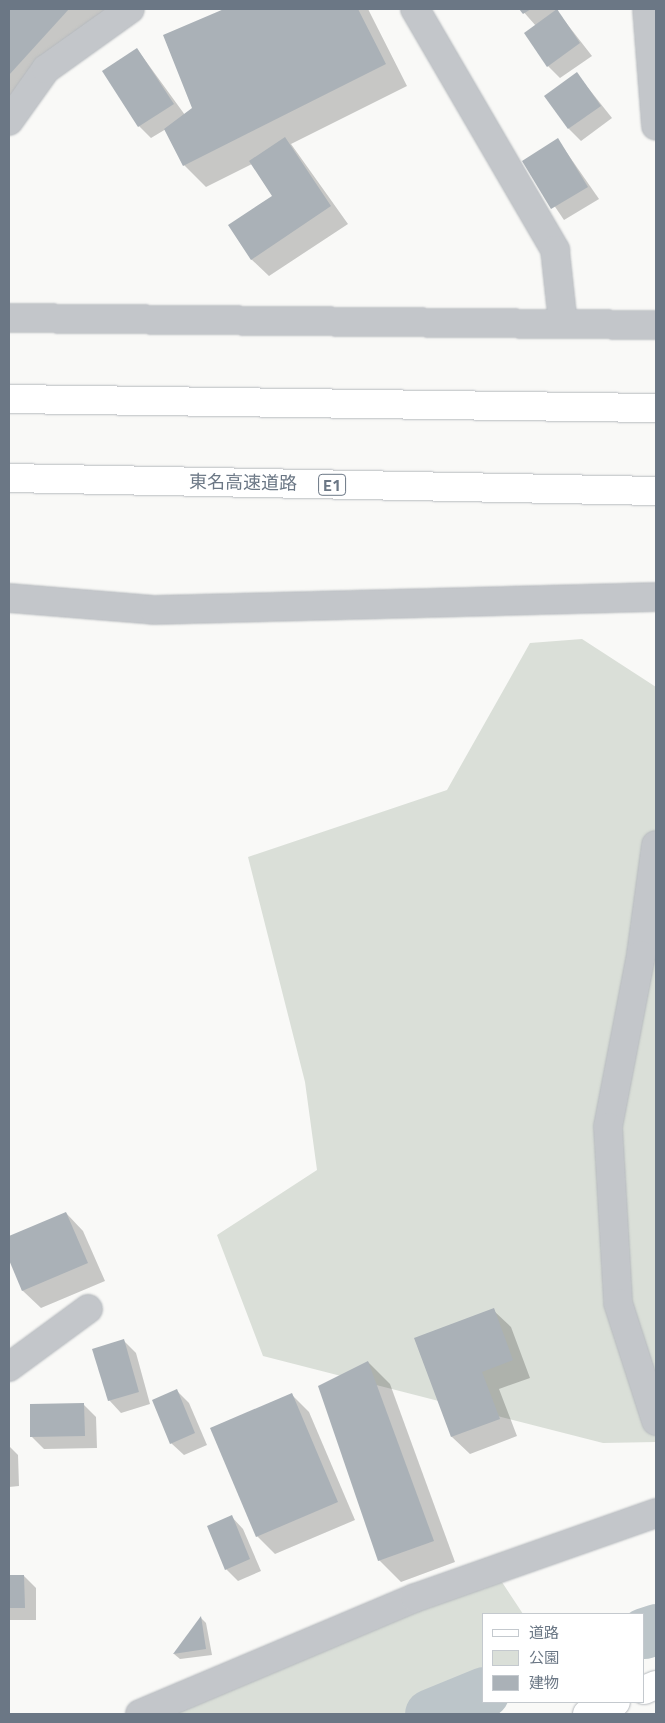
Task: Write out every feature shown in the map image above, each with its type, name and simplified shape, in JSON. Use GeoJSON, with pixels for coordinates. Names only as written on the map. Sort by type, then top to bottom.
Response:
{"type":"FeatureCollection","features":[{"type":"Feature","properties":{"kind":"main road"},"geometry":{"type":"LineString","coordinates":[[9,399],[656,408]]}},
{"type":"Feature","properties":{"kind":"main road","name":"東名高速道路"},"geometry":{"type":"LineString","coordinates":[[9,478],[656,491]]}},
{"type":"Feature","properties":{"kind":"main road"},"geometry":{"type":"LineString","coordinates":[[586,1714],[614,1703]]}},
{"type":"Feature","properties":{"kind":"street"},"geometry":{"type":"LineString","coordinates":[[9,122],[46,70],[130,9]]}},
{"type":"Feature","properties":{"kind":"street"},"geometry":{"type":"LineString","coordinates":[[414,9],[555,250],[563,324]]}},
{"type":"Feature","properties":{"kind":"street"},"geometry":{"type":"LineString","coordinates":[[647,9],[656,126]]}},
{"type":"Feature","properties":{"kind":"street"},"geometry":{"type":"LineString","coordinates":[[9,318],[656,326]]}},
{"type":"Feature","properties":{"kind":"street"},"geometry":{"type":"LineString","coordinates":[[9,598],[154,610],[656,597]]}},
{"type":"Feature","properties":{"kind":"street"},"geometry":{"type":"LineString","coordinates":[[656,845],[642,955],[608,1127],[618,1303],[656,1421]]}},
{"type":"Feature","properties":{"kind":"street"},"geometry":{"type":"LineString","coordinates":[[9,1367],[88,1310]]}},
{"type":"Feature","properties":{"kind":"street"},"geometry":{"type":"LineString","coordinates":[[140,1714],[415,1598],[656,1513]]}},
{"type":"Feature","properties":{"kind":"green space"},"geometry":{"type":"Polygon","coordinates":[[[582,639],[656,687],[656,1442],[603,1443],[263,1356],[217,1235],[317,1170],[305,1082],[248,857],[447,790],[530,643],[582,639]]]}},
{"type":"Feature","properties":{"kind":"green space"},"geometry":{"type":"Polygon","coordinates":[[[486,1558],[522,1613],[482,1613],[482,1703],[503,1703],[499,1714],[137,1714],[486,1558]]]}},
{"type":"Feature","properties":{"kind":"building"},"geometry":{"type":"Polygon","coordinates":[[[9,9],[69,9],[9,75],[9,9]]]}},
{"type":"Feature","properties":{"kind":"building"},"geometry":{"type":"Polygon","coordinates":[[[224,9],[358,9],[386,64],[183,166],[164,129],[192,108],[163,35],[224,9]]]}},
{"type":"Feature","properties":{"kind":"building"},"geometry":{"type":"Polygon","coordinates":[[[519,9],[531,9],[523,14],[519,9]]]}},
{"type":"Feature","properties":{"kind":"building"},"geometry":{"type":"Polygon","coordinates":[[[557,9],[580,43],[547,67],[524,33],[557,9]]]}},
{"type":"Feature","properties":{"kind":"building"},"geometry":{"type":"Polygon","coordinates":[[[137,48],[174,104],[138,127],[102,71],[137,48]]]}},
{"type":"Feature","properties":{"kind":"building"},"geometry":{"type":"Polygon","coordinates":[[[577,72],[601,106],[568,129],[544,96],[577,72]]]}},
{"type":"Feature","properties":{"kind":"building"},"geometry":{"type":"Polygon","coordinates":[[[285,137],[331,206],[251,260],[228,225],[272,196],[249,161],[285,137]]]}},
{"type":"Feature","properties":{"kind":"building"},"geometry":{"type":"Polygon","coordinates":[[[558,138],[588,187],[551,209],[522,161],[558,138]]]}},
{"type":"Feature","properties":{"kind":"building"},"geometry":{"type":"Polygon","coordinates":[[[66,1212],[88,1263],[22,1291],[9,1260],[9,1236],[66,1212]]]}},
{"type":"Feature","properties":{"kind":"building"},"geometry":{"type":"Polygon","coordinates":[[[494,1308],[513,1360],[482,1372],[500,1419],[451,1437],[414,1338],[494,1308]]]}},
{"type":"Feature","properties":{"kind":"building"},"geometry":{"type":"Polygon","coordinates":[[[124,1339],[139,1392],[108,1401],[92,1349],[124,1339]]]}},
{"type":"Feature","properties":{"kind":"building"},"geometry":{"type":"Polygon","coordinates":[[[368,1361],[434,1541],[378,1561],[318,1386],[368,1361]]]}},
{"type":"Feature","properties":{"kind":"building"},"geometry":{"type":"Polygon","coordinates":[[[177,1389],[195,1433],[170,1444],[152,1400],[177,1389]]]}},
{"type":"Feature","properties":{"kind":"building"},"geometry":{"type":"Polygon","coordinates":[[[292,1393],[338,1502],[256,1537],[210,1428],[292,1393]]]}},
{"type":"Feature","properties":{"kind":"building"},"geometry":{"type":"Polygon","coordinates":[[[84,1403],[85,1436],[30,1437],[30,1404],[84,1403]]]}},
{"type":"Feature","properties":{"kind":"building"},"geometry":{"type":"Polygon","coordinates":[[[232,1515],[250,1559],[225,1570],[207,1526],[232,1515]]]}},
{"type":"Feature","properties":{"kind":"building"},"geometry":{"type":"Polygon","coordinates":[[[9,1575],[24,1575],[25,1608],[9,1608],[9,1575]]]}},
{"type":"Feature","properties":{"kind":"building"},"geometry":{"type":"Polygon","coordinates":[[[201,1616],[206,1649],[173,1654],[201,1616]]]}},
{"type":"Feature","properties":{"kind":"waterway"},"geometry":{"type":"LineString","coordinates":[[645,1633],[656,1629]]}},
{"type":"Feature","properties":{"kind":"waterway"},"geometry":{"type":"LineString","coordinates":[[430,1714],[482,1693]]}}]}
